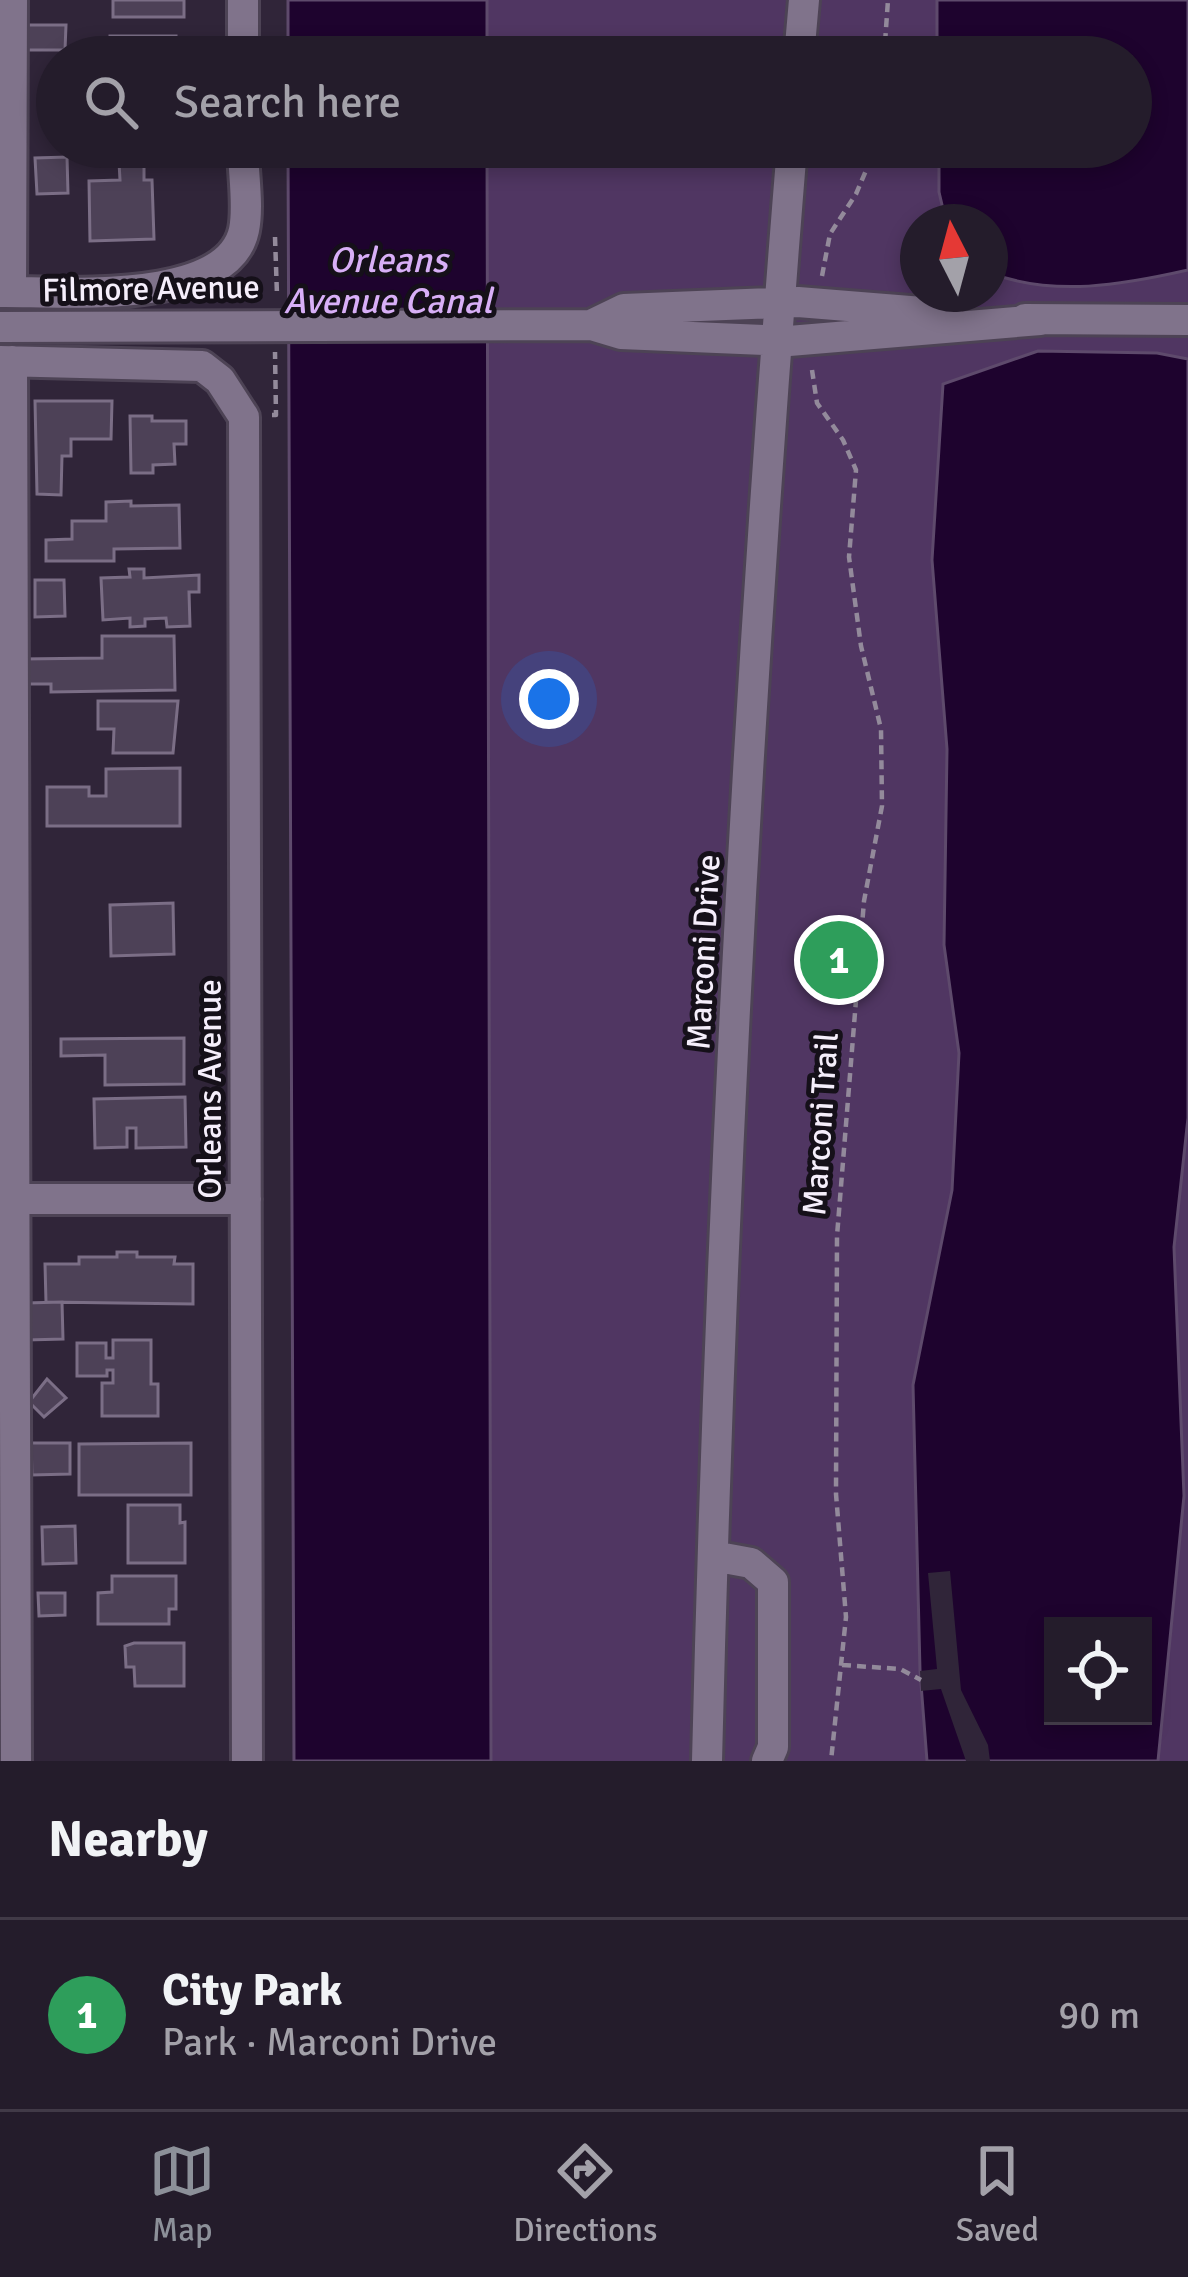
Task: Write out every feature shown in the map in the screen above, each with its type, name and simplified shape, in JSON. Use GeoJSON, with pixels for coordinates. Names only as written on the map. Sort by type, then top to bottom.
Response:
{"type":"FeatureCollection","features":[{"type":"Feature","properties":{"kind":"street"},"geometry":{"type":"LineString","coordinates":[[12,0],[5,292],[155,290],[215,272],[244,234],[243,168]]}},
{"type":"Feature","properties":{"kind":"street"},"geometry":{"type":"LineString","coordinates":[[243,0],[243,36]]}},
{"type":"Feature","properties":{"kind":"street"},"geometry":{"type":"LineString","coordinates":[[801,36],[804,0]]}},
{"type":"Feature","properties":{"kind":"street","name":"Marconi Drive"},"geometry":{"type":"LineString","coordinates":[[707,1761],[748,780],[790,168]]}},
{"type":"Feature","properties":{"kind":"street","name":"Filmore Avenue"},"geometry":{"type":"LineString","coordinates":[[591,325],[624,309],[779,303],[1040,320],[1188,320]]}},
{"type":"Feature","properties":{"kind":"street","name":"Filmore Avenue"},"geometry":{"type":"LineString","coordinates":[[0,327],[591,325],[621,334],[776,341],[1040,320]]}},
{"type":"Feature","properties":{"kind":"street"},"geometry":{"type":"LineString","coordinates":[[6,361],[8,1199],[16,1761]]}},
{"type":"Feature","properties":{"kind":"street","name":"Orleans Avenue"},"geometry":{"type":"LineString","coordinates":[[6,361],[202,366],[220,380],[244,417],[247,1761]]}},
{"type":"Feature","properties":{"kind":"street"},"geometry":{"type":"LineString","coordinates":[[8,1199],[246,1198]]}},
{"type":"Feature","properties":{"kind":"street"},"geometry":{"type":"LineString","coordinates":[[713,1556],[751,1563],[772,1582],[773,1747],[767,1761]]}},
{"type":"Feature","properties":{"kind":"path"},"geometry":{"type":"LineString","coordinates":[[885,36],[888,0]]}},
{"type":"Feature","properties":{"kind":"path"},"geometry":{"type":"LineString","coordinates":[[821,280],[830,234],[867,168]]}},
{"type":"Feature","properties":{"kind":"path"},"geometry":{"type":"LineString","coordinates":[[274,295],[275,233]]}},
{"type":"Feature","properties":{"kind":"path"},"geometry":{"type":"LineString","coordinates":[[275,349],[276,415]]}},
{"type":"Feature","properties":{"kind":"path","name":"Marconi Trail"},"geometry":{"type":"LineString","coordinates":[[812,363],[818,403],[856,470],[849,557],[861,646],[881,729],[882,806],[862,924],[837,1236],[836,1494],[846,1617],[831,1761]]}},
{"type":"Feature","properties":{"kind":"path"},"geometry":{"type":"LineString","coordinates":[[842,1664],[900,1669],[920,1680]]}},
{"type":"Feature","properties":{"kind":"shaded area"},"geometry":{"type":"Polygon","coordinates":[[[487,0],[1188,0],[1188,1761],[491,1761],[487,168],[1152,168],[1152,36],[487,36],[487,0]]]}},
{"type":"Feature","properties":{"kind":"water"},"geometry":{"type":"Polygon","coordinates":[[[288,0],[487,0],[487,36],[288,36],[288,0]]]}},
{"type":"Feature","properties":{"kind":"water"},"geometry":{"type":"Polygon","coordinates":[[[937,0],[1188,0],[1188,270],[1089,286],[1039,285],[1008,278],[1008,204],[942,204],[939,168],[1152,168],[1152,36],[937,36],[937,0]]]}},
{"type":"Feature","properties":{"kind":"water","name":"Orleans Avenue Canal"},"geometry":{"type":"Polygon","coordinates":[[[288,168],[487,168],[491,1761],[294,1761],[288,168]]]}},
{"type":"Feature","properties":{"kind":"water"},"geometry":{"type":"Polygon","coordinates":[[[1038,351],[1157,353],[1188,359],[1188,1118],[1174,1247],[1184,1496],[1158,1761],[927,1761],[920,1671],[913,1385],[952,1190],[959,1053],[944,945],[947,749],[932,560],[943,384],[1038,351]]]}},
{"type":"Feature","properties":{"kind":"pier"},"geometry":{"type":"Polygon","coordinates":[[[950,1571],[961,1690],[988,1745],[990,1761],[966,1761],[941,1689],[921,1691],[920,1671],[937,1669],[928,1573],[950,1571]]]}},
{"type":"Feature","properties":{"kind":"building"},"geometry":{"type":"Polygon","coordinates":[[[113,0],[184,0],[184,17],[113,17],[113,0]]]}},
{"type":"Feature","properties":{"kind":"building"},"geometry":{"type":"Polygon","coordinates":[[[23,25],[66,25],[66,36],[36,36],[36,50],[23,50],[23,25]]]}},
{"type":"Feature","properties":{"kind":"building"},"geometry":{"type":"Polygon","coordinates":[[[35,158],[36,168],[67,168],[68,193],[37,194],[35,158]]]}},
{"type":"Feature","properties":{"kind":"building"},"geometry":{"type":"Polygon","coordinates":[[[119,168],[144,168],[144,180],[152,180],[154,239],[90,241],[89,181],[120,180],[119,168]]]}},
{"type":"Feature","properties":{"kind":"building"},"geometry":{"type":"Polygon","coordinates":[[[35,401],[112,401],[111,439],[71,439],[71,456],[62,456],[61,495],[37,494],[35,401]]]}},
{"type":"Feature","properties":{"kind":"building"},"geometry":{"type":"Polygon","coordinates":[[[130,416],[186,421],[186,444],[174,444],[175,464],[153,465],[153,473],[131,473],[130,416]]]}},
{"type":"Feature","properties":{"kind":"building"},"geometry":{"type":"Polygon","coordinates":[[[131,501],[131,506],[179,505],[180,548],[114,549],[114,561],[46,561],[46,540],[72,539],[72,521],[106,521],[106,502],[131,501]]]}},
{"type":"Feature","properties":{"kind":"building"},"geometry":{"type":"Polygon","coordinates":[[[129,569],[144,569],[144,578],[199,575],[199,592],[189,592],[190,626],[167,627],[166,618],[145,619],[145,626],[130,627],[130,618],[103,620],[101,578],[130,577],[129,569]]]}},
{"type":"Feature","properties":{"kind":"building"},"geometry":{"type":"Polygon","coordinates":[[[35,580],[64,580],[65,616],[35,617],[35,580]]]}},
{"type":"Feature","properties":{"kind":"building"},"geometry":{"type":"Polygon","coordinates":[[[102,636],[174,636],[175,690],[51,692],[51,684],[23,684],[22,659],[102,658],[102,636]]]}},
{"type":"Feature","properties":{"kind":"building"},"geometry":{"type":"Polygon","coordinates":[[[98,701],[178,701],[173,753],[113,753],[114,729],[98,729],[98,701]]]}},
{"type":"Feature","properties":{"kind":"building"},"geometry":{"type":"Polygon","coordinates":[[[180,768],[180,826],[47,826],[47,787],[89,787],[89,796],[106,796],[106,769],[180,768]]]}},
{"type":"Feature","properties":{"kind":"building"},"geometry":{"type":"Polygon","coordinates":[[[173,903],[174,954],[111,956],[110,905],[173,903]]]}},
{"type":"Feature","properties":{"kind":"building"},"geometry":{"type":"Polygon","coordinates":[[[184,1038],[184,1084],[105,1085],[105,1055],[61,1056],[61,1039],[184,1038]]]}},
{"type":"Feature","properties":{"kind":"building"},"geometry":{"type":"Polygon","coordinates":[[[185,1097],[186,1147],[136,1148],[136,1128],[127,1128],[127,1147],[95,1148],[94,1099],[185,1097]]]}},
{"type":"Feature","properties":{"kind":"building"},"geometry":{"type":"Polygon","coordinates":[[[117,1252],[175,1257],[174,1264],[193,1264],[193,1304],[46,1302],[45,1264],[79,1264],[79,1257],[117,1257],[117,1252]]]}},
{"type":"Feature","properties":{"kind":"building"},"geometry":{"type":"Polygon","coordinates":[[[62,1302],[63,1339],[27,1340],[26,1303],[62,1302]]]}},
{"type":"Feature","properties":{"kind":"building"},"geometry":{"type":"Polygon","coordinates":[[[113,1340],[151,1340],[151,1384],[158,1384],[158,1416],[102,1416],[102,1383],[113,1383],[113,1370],[107,1370],[107,1376],[77,1376],[77,1343],[106,1343],[106,1358],[113,1358],[113,1340]]]}},
{"type":"Feature","properties":{"kind":"building"},"geometry":{"type":"Polygon","coordinates":[[[47,1379],[66,1398],[44,1417],[29,1402],[47,1379]]]}},
{"type":"Feature","properties":{"kind":"building"},"geometry":{"type":"Polygon","coordinates":[[[31,1443],[70,1443],[70,1474],[32,1475],[31,1443]]]}},
{"type":"Feature","properties":{"kind":"building"},"geometry":{"type":"Polygon","coordinates":[[[191,1443],[191,1495],[79,1495],[79,1444],[191,1443]]]}},
{"type":"Feature","properties":{"kind":"building"},"geometry":{"type":"Polygon","coordinates":[[[128,1505],[180,1505],[185,1563],[128,1563],[128,1505]]]}},
{"type":"Feature","properties":{"kind":"building"},"geometry":{"type":"Polygon","coordinates":[[[75,1526],[76,1563],[43,1564],[42,1527],[75,1526]]]}},
{"type":"Feature","properties":{"kind":"building"},"geometry":{"type":"Polygon","coordinates":[[[112,1576],[176,1576],[176,1609],[169,1609],[169,1624],[98,1624],[98,1593],[112,1592],[112,1576]]]}},
{"type":"Feature","properties":{"kind":"building"},"geometry":{"type":"Polygon","coordinates":[[[38,1593],[65,1593],[65,1615],[39,1616],[38,1593]]]}},
{"type":"Feature","properties":{"kind":"building"},"geometry":{"type":"Polygon","coordinates":[[[184,1643],[184,1686],[135,1686],[134,1667],[126,1667],[125,1646],[184,1643]]]}},
{"type":"Feature","properties":{"kind":"place","name":"City Park"},"geometry":{"type":"Point","coordinates":[839,960]}}]}
